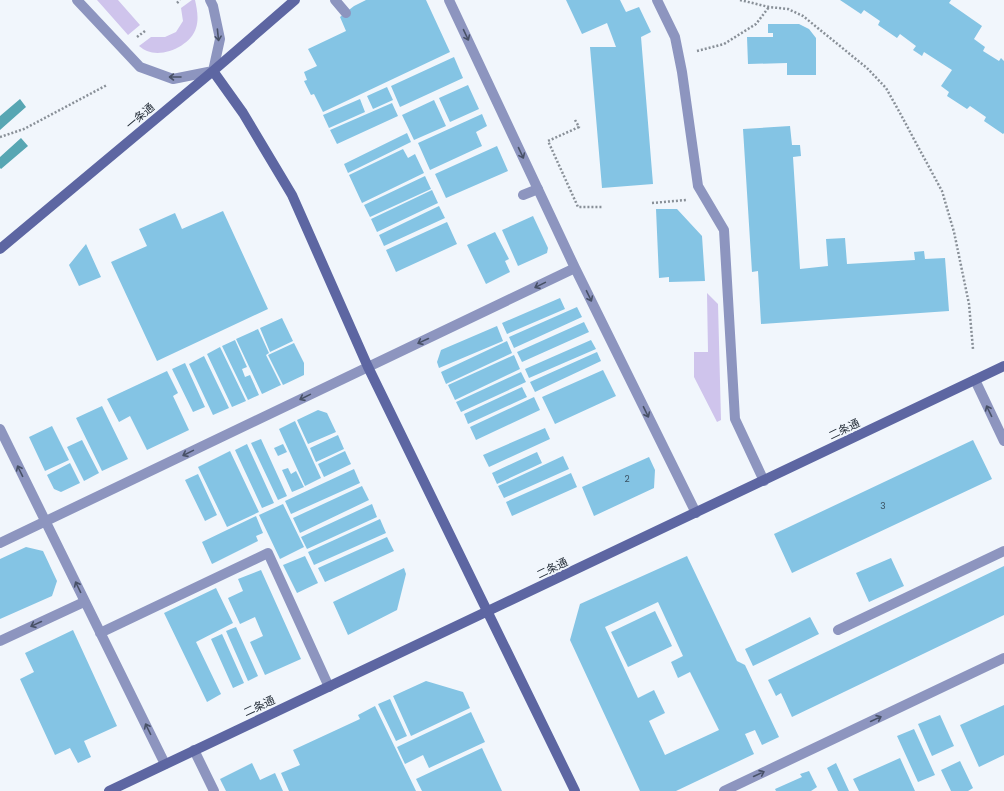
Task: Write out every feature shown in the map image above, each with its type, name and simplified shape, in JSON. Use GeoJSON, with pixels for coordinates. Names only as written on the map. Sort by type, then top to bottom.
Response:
{"type":"FeatureCollection","features":[{"type":"Feature","properties":{"kind":"street"},"geometry":{"type":"LineString","coordinates":[[77,0],[140,67],[173,79],[213,71]]}},
{"type":"Feature","properties":{"kind":"street"},"geometry":{"type":"LineString","coordinates":[[210,0],[214,6],[220,39],[213,71],[243,113],[292,195],[368,367],[575,791]]}},
{"type":"Feature","properties":{"kind":"street","name":"一条通"},"geometry":{"type":"LineString","coordinates":[[0,249],[213,71],[295,0]]}},
{"type":"Feature","properties":{"kind":"street"},"geometry":{"type":"LineString","coordinates":[[335,0],[346,13]]}},
{"type":"Feature","properties":{"kind":"street"},"geometry":{"type":"LineString","coordinates":[[449,0],[575,268],[696,512]]}},
{"type":"Feature","properties":{"kind":"street"},"geometry":{"type":"LineString","coordinates":[[657,0],[675,37],[682,72],[698,186],[724,230],[735,419],[764,481]]}},
{"type":"Feature","properties":{"kind":"street"},"geometry":{"type":"LineString","coordinates":[[523,195],[538,189]]}},
{"type":"Feature","properties":{"kind":"street"},"geometry":{"type":"LineString","coordinates":[[0,543],[575,268]]}},
{"type":"Feature","properties":{"kind":"street","name":"二条通"},"geometry":{"type":"LineString","coordinates":[[109,791],[1004,366]]}},
{"type":"Feature","properties":{"kind":"street"},"geometry":{"type":"LineString","coordinates":[[975,380],[1004,441]]}},
{"type":"Feature","properties":{"kind":"street"},"geometry":{"type":"LineString","coordinates":[[0,429],[165,764]]}},
{"type":"Feature","properties":{"kind":"street"},"geometry":{"type":"LineString","coordinates":[[838,630],[1004,551]]}},
{"type":"Feature","properties":{"kind":"street"},"geometry":{"type":"LineString","coordinates":[[100,633],[268,553],[329,687]]}},
{"type":"Feature","properties":{"kind":"street"},"geometry":{"type":"LineString","coordinates":[[0,641],[84,602]]}},
{"type":"Feature","properties":{"kind":"street"},"geometry":{"type":"LineString","coordinates":[[724,791],[1004,658]]}},
{"type":"Feature","properties":{"kind":"street"},"geometry":{"type":"LineString","coordinates":[[194,750],[214,791]]}},
{"type":"Feature","properties":{"kind":"path"},"geometry":{"type":"LineString","coordinates":[[176,3],[180,0]]}},
{"type":"Feature","properties":{"kind":"path"},"geometry":{"type":"LineString","coordinates":[[740,0],[769,7],[788,9],[803,16],[867,68],[886,88],[942,191],[954,232],[969,304],[973,349]]}},
{"type":"Feature","properties":{"kind":"path"},"geometry":{"type":"LineString","coordinates":[[678,55],[724,44],[756,24],[769,7]]}},
{"type":"Feature","properties":{"kind":"path"},"geometry":{"type":"LineString","coordinates":[[0,137],[24,129],[106,85]]}},
{"type":"Feature","properties":{"kind":"path"},"geometry":{"type":"LineString","coordinates":[[575,120],[579,127],[548,141],[578,207],[602,207]]}},
{"type":"Feature","properties":{"kind":"path"},"geometry":{"type":"LineString","coordinates":[[652,203],[706,198]]}},
{"type":"Feature","properties":{"kind":"shaded area"},"geometry":{"type":"Polygon","coordinates":[[[97,0],[118,0],[140,25],[128,35],[97,0]]]}},
{"type":"Feature","properties":{"kind":"shaded area"},"geometry":{"type":"Polygon","coordinates":[[[192,0],[195,0],[197,21],[196,28],[189,40],[183,45],[161,53],[147,51],[139,46],[151,37],[165,37],[176,32],[183,21],[181,8],[192,0]]]}},
{"type":"Feature","properties":{"kind":"shaded area"},"geometry":{"type":"Polygon","coordinates":[[[707,293],[718,304],[721,420],[717,422],[694,377],[694,352],[708,352],[707,293]]]}},
{"type":"Feature","properties":{"kind":"water"},"geometry":{"type":"Polygon","coordinates":[[[20,99],[26,107],[0,130],[0,116],[20,99]]]}},
{"type":"Feature","properties":{"kind":"water"},"geometry":{"type":"Polygon","coordinates":[[[21,138],[28,146],[1,169],[0,157],[21,138]]]}},
{"type":"Feature","properties":{"kind":"building"},"geometry":{"type":"Polygon","coordinates":[[[366,0],[426,0],[450,52],[323,112],[314,94],[311,95],[304,81],[307,80],[304,72],[317,66],[308,49],[346,31],[340,17],[354,6],[366,0]]]}},
{"type":"Feature","properties":{"kind":"building"},"geometry":{"type":"Polygon","coordinates":[[[566,0],[620,0],[626,12],[639,7],[651,32],[641,37],[653,184],[602,188],[590,47],[616,47],[607,23],[582,34],[566,0]]]}},
{"type":"Feature","properties":{"kind":"building"},"geometry":{"type":"Polygon","coordinates":[[[840,0],[951,0],[949,3],[982,26],[974,39],[985,47],[983,51],[999,61],[1001,58],[1004,61],[1004,133],[1003,134],[984,121],[986,117],[970,106],[967,109],[947,96],[949,92],[941,86],[952,70],[924,52],[922,56],[913,50],[916,46],[900,34],[897,38],[878,25],[880,21],[864,10],[861,14],[840,0]]]}},
{"type":"Feature","properties":{"kind":"building"},"geometry":{"type":"Polygon","coordinates":[[[768,24],[799,24],[809,29],[816,38],[816,75],[787,75],[787,63],[748,64],[747,37],[773,37],[773,33],[768,33],[768,24]]]}},
{"type":"Feature","properties":{"kind":"building"},"geometry":{"type":"Polygon","coordinates":[[[454,57],[463,78],[400,107],[391,86],[454,57]]]}},
{"type":"Feature","properties":{"kind":"building"},"geometry":{"type":"Polygon","coordinates":[[[468,85],[479,109],[450,122],[439,98],[468,85]]]}},
{"type":"Feature","properties":{"kind":"building"},"geometry":{"type":"Polygon","coordinates":[[[387,87],[393,100],[373,109],[367,96],[387,87]]]}},
{"type":"Feature","properties":{"kind":"building"},"geometry":{"type":"Polygon","coordinates":[[[360,99],[365,112],[329,128],[323,115],[360,99]]]}},
{"type":"Feature","properties":{"kind":"building"},"geometry":{"type":"Polygon","coordinates":[[[434,100],[446,126],[414,140],[402,115],[434,100]]]}},
{"type":"Feature","properties":{"kind":"building"},"geometry":{"type":"Polygon","coordinates":[[[392,103],[398,116],[337,144],[330,130],[392,103]]]}},
{"type":"Feature","properties":{"kind":"building"},"geometry":{"type":"Polygon","coordinates":[[[482,114],[487,126],[476,132],[482,146],[430,170],[418,143],[482,114]]]}},
{"type":"Feature","properties":{"kind":"building"},"geometry":{"type":"Polygon","coordinates":[[[790,126],[792,145],[800,145],[801,156],[793,157],[800,269],[828,266],[826,239],[845,238],[847,264],[915,260],[914,252],[924,251],[925,259],[945,258],[949,311],[761,324],[758,271],[752,272],[743,129],[790,126]]]}},
{"type":"Feature","properties":{"kind":"building"},"geometry":{"type":"Polygon","coordinates":[[[407,133],[411,142],[348,173],[344,164],[407,133]]]}},
{"type":"Feature","properties":{"kind":"building"},"geometry":{"type":"Polygon","coordinates":[[[497,146],[508,171],[446,198],[435,174],[497,146]]]}},
{"type":"Feature","properties":{"kind":"building"},"geometry":{"type":"Polygon","coordinates":[[[403,149],[408,158],[415,154],[424,173],[362,203],[349,175],[403,149]]]}},
{"type":"Feature","properties":{"kind":"building"},"geometry":{"type":"Polygon","coordinates":[[[425,176],[431,189],[370,217],[364,205],[425,176]]]}},
{"type":"Feature","properties":{"kind":"building"},"geometry":{"type":"Polygon","coordinates":[[[432,190],[438,203],[377,232],[371,219],[432,190]]]}},
{"type":"Feature","properties":{"kind":"building"},"geometry":{"type":"Polygon","coordinates":[[[439,206],[445,218],[384,246],[379,235],[439,206]]]}},
{"type":"Feature","properties":{"kind":"building"},"geometry":{"type":"Polygon","coordinates":[[[656,209],[677,209],[702,236],[705,281],[669,282],[669,277],[659,278],[656,209]]]}},
{"type":"Feature","properties":{"kind":"building"},"geometry":{"type":"Polygon","coordinates":[[[223,211],[268,309],[157,361],[111,262],[147,246],[139,229],[175,213],[182,229],[223,211]]]}},
{"type":"Feature","properties":{"kind":"building"},"geometry":{"type":"Polygon","coordinates":[[[533,216],[548,248],[547,253],[518,266],[502,230],[533,216]]]}},
{"type":"Feature","properties":{"kind":"building"},"geometry":{"type":"Polygon","coordinates":[[[447,222],[457,244],[396,272],[386,250],[447,222]]]}},
{"type":"Feature","properties":{"kind":"building"},"geometry":{"type":"Polygon","coordinates":[[[495,232],[509,259],[505,261],[510,272],[486,284],[467,245],[495,232]]]}},
{"type":"Feature","properties":{"kind":"building"},"geometry":{"type":"Polygon","coordinates":[[[86,244],[101,277],[79,286],[69,265],[86,244]]]}},
{"type":"Feature","properties":{"kind":"building"},"geometry":{"type":"Polygon","coordinates":[[[560,298],[565,309],[507,334],[502,323],[560,298]]]}},
{"type":"Feature","properties":{"kind":"building"},"geometry":{"type":"Polygon","coordinates":[[[577,307],[582,317],[514,348],[509,337],[577,307]]]}},
{"type":"Feature","properties":{"kind":"building"},"geometry":{"type":"Polygon","coordinates":[[[282,318],[293,341],[270,352],[260,328],[282,318]]]}},
{"type":"Feature","properties":{"kind":"building"},"geometry":{"type":"Polygon","coordinates":[[[584,322],[589,332],[522,362],[517,352],[584,322]]]}},
{"type":"Feature","properties":{"kind":"building"},"geometry":{"type":"Polygon","coordinates":[[[497,326],[503,341],[439,368],[437,362],[441,350],[497,326]]]}},
{"type":"Feature","properties":{"kind":"building"},"geometry":{"type":"Polygon","coordinates":[[[258,329],[269,353],[266,355],[281,385],[262,394],[236,339],[258,329]]]}},
{"type":"Feature","properties":{"kind":"building"},"geometry":{"type":"Polygon","coordinates":[[[235,340],[247,367],[242,369],[245,377],[250,375],[259,395],[248,400],[222,346],[235,340]]]}},
{"type":"Feature","properties":{"kind":"building"},"geometry":{"type":"Polygon","coordinates":[[[591,340],[596,349],[529,378],[525,369],[591,340]]]}},
{"type":"Feature","properties":{"kind":"building"},"geometry":{"type":"Polygon","coordinates":[[[507,341],[512,353],[446,384],[441,372],[507,341]]]}},
{"type":"Feature","properties":{"kind":"building"},"geometry":{"type":"Polygon","coordinates":[[[294,343],[304,363],[304,375],[283,385],[268,355],[294,343]]]}},
{"type":"Feature","properties":{"kind":"building"},"geometry":{"type":"Polygon","coordinates":[[[220,347],[246,401],[232,407],[207,354],[220,347]]]}},
{"type":"Feature","properties":{"kind":"building"},"geometry":{"type":"Polygon","coordinates":[[[597,352],[601,361],[535,392],[530,382],[597,352]]]}},
{"type":"Feature","properties":{"kind":"building"},"geometry":{"type":"Polygon","coordinates":[[[514,355],[520,369],[455,400],[448,385],[514,355]]]}},
{"type":"Feature","properties":{"kind":"building"},"geometry":{"type":"Polygon","coordinates":[[[204,356],[229,408],[213,415],[189,364],[204,356]]]}},
{"type":"Feature","properties":{"kind":"building"},"geometry":{"type":"Polygon","coordinates":[[[185,363],[205,407],[193,412],[172,369],[185,363]]]}},
{"type":"Feature","properties":{"kind":"building"},"geometry":{"type":"Polygon","coordinates":[[[603,370],[616,396],[555,424],[542,397],[603,370]]]}},
{"type":"Feature","properties":{"kind":"building"},"geometry":{"type":"Polygon","coordinates":[[[167,371],[178,393],[173,396],[189,430],[147,450],[130,416],[119,422],[107,399],[167,371]]]}},
{"type":"Feature","properties":{"kind":"building"},"geometry":{"type":"Polygon","coordinates":[[[521,372],[526,382],[461,412],[456,402],[521,372]]]}},
{"type":"Feature","properties":{"kind":"building"},"geometry":{"type":"Polygon","coordinates":[[[522,387],[527,397],[468,424],[464,414],[522,387]]]}},
{"type":"Feature","properties":{"kind":"building"},"geometry":{"type":"Polygon","coordinates":[[[534,397],[540,410],[476,440],[470,427],[534,397]]]}},
{"type":"Feature","properties":{"kind":"building"},"geometry":{"type":"Polygon","coordinates":[[[102,406],[128,459],[102,471],[76,418],[102,406]]]}},
{"type":"Feature","properties":{"kind":"building"},"geometry":{"type":"Polygon","coordinates":[[[318,410],[327,413],[336,432],[308,444],[297,420],[318,410]]]}},
{"type":"Feature","properties":{"kind":"building"},"geometry":{"type":"Polygon","coordinates":[[[295,421],[321,478],[305,486],[279,429],[295,421]]]}},
{"type":"Feature","properties":{"kind":"building"},"geometry":{"type":"Polygon","coordinates":[[[52,426],[69,460],[45,471],[29,437],[52,426]]]}},
{"type":"Feature","properties":{"kind":"building"},"geometry":{"type":"Polygon","coordinates":[[[545,428],[550,439],[489,467],[483,455],[545,428]]]}},
{"type":"Feature","properties":{"kind":"building"},"geometry":{"type":"Polygon","coordinates":[[[338,435],[344,449],[316,462],[310,448],[338,435]]]}},
{"type":"Feature","properties":{"kind":"building"},"geometry":{"type":"Polygon","coordinates":[[[261,439],[287,496],[278,500],[251,443],[261,439]]]}},
{"type":"Feature","properties":{"kind":"building"},"geometry":{"type":"Polygon","coordinates":[[[82,440],[99,473],[84,481],[67,447],[82,440]]]}},
{"type":"Feature","properties":{"kind":"building"},"geometry":{"type":"Polygon","coordinates":[[[973,440],[992,479],[792,573],[774,534],[973,440]]]}},
{"type":"Feature","properties":{"kind":"building"},"geometry":{"type":"Polygon","coordinates":[[[247,444],[274,503],[262,508],[235,450],[247,444]]]}},
{"type":"Feature","properties":{"kind":"building"},"geometry":{"type":"Polygon","coordinates":[[[283,444],[287,452],[278,456],[274,448],[283,444]]]}},
{"type":"Feature","properties":{"kind":"building"},"geometry":{"type":"Polygon","coordinates":[[[230,451],[259,512],[227,527],[198,467],[230,451]]]}},
{"type":"Feature","properties":{"kind":"building"},"geometry":{"type":"Polygon","coordinates":[[[345,451],[351,464],[324,477],[318,464],[345,451]]]}},
{"type":"Feature","properties":{"kind":"building"},"geometry":{"type":"Polygon","coordinates":[[[537,452],[542,463],[497,484],[492,473],[537,452]]]}},
{"type":"Feature","properties":{"kind":"building"},"geometry":{"type":"Polygon","coordinates":[[[563,456],[569,469],[504,498],[498,486],[563,456]]]}},
{"type":"Feature","properties":{"kind":"building"},"geometry":{"type":"Polygon","coordinates":[[[649,457],[655,470],[654,488],[594,516],[582,487],[649,457]]]}},
{"type":"Feature","properties":{"kind":"building"},"geometry":{"type":"Polygon","coordinates":[[[70,463],[80,483],[61,492],[54,489],[47,475],[70,463]]]}},
{"type":"Feature","properties":{"kind":"building"},"geometry":{"type":"Polygon","coordinates":[[[288,468],[291,474],[296,471],[304,487],[292,492],[282,470],[288,468]]]}},
{"type":"Feature","properties":{"kind":"building"},"geometry":{"type":"Polygon","coordinates":[[[354,469],[360,483],[291,514],[285,501],[354,469]]]}},
{"type":"Feature","properties":{"kind":"building"},"geometry":{"type":"Polygon","coordinates":[[[571,473],[577,487],[512,516],[506,502],[571,473]]]}},
{"type":"Feature","properties":{"kind":"building"},"geometry":{"type":"Polygon","coordinates":[[[198,474],[217,515],[205,521],[185,480],[198,474]]]}},
{"type":"Feature","properties":{"kind":"building"},"geometry":{"type":"Polygon","coordinates":[[[362,486],[369,500],[300,533],[293,518],[362,486]]]}},
{"type":"Feature","properties":{"kind":"building"},"geometry":{"type":"Polygon","coordinates":[[[283,504],[304,547],[280,559],[259,515],[283,504]]]}},
{"type":"Feature","properties":{"kind":"building"},"geometry":{"type":"Polygon","coordinates":[[[372,504],[377,517],[307,549],[301,537],[372,504]]]}},
{"type":"Feature","properties":{"kind":"building"},"geometry":{"type":"Polygon","coordinates":[[[256,516],[263,533],[256,536],[258,541],[212,564],[202,542],[256,516]]]}},
{"type":"Feature","properties":{"kind":"building"},"geometry":{"type":"Polygon","coordinates":[[[380,519],[386,533],[314,565],[308,552],[380,519]]]}},
{"type":"Feature","properties":{"kind":"building"},"geometry":{"type":"Polygon","coordinates":[[[387,537],[394,551],[325,582],[318,568],[387,537]]]}},
{"type":"Feature","properties":{"kind":"building"},"geometry":{"type":"Polygon","coordinates":[[[26,547],[43,551],[57,581],[52,596],[0,619],[0,559],[26,547]]]}},
{"type":"Feature","properties":{"kind":"building"},"geometry":{"type":"Polygon","coordinates":[[[305,556],[318,583],[297,593],[283,565],[305,556]]]}},
{"type":"Feature","properties":{"kind":"building"},"geometry":{"type":"Polygon","coordinates":[[[687,556],[737,661],[745,665],[779,737],[762,745],[755,730],[745,734],[754,754],[676,791],[640,791],[570,640],[580,604],[687,556]],[[658,602],[605,627],[638,698],[654,690],[665,713],[649,721],[665,755],[719,730],[690,672],[678,678],[671,662],[683,656],[658,602]]]}},
{"type":"Feature","properties":{"kind":"building"},"geometry":{"type":"Polygon","coordinates":[[[891,558],[904,586],[869,602],[856,573],[891,558]]]}},
{"type":"Feature","properties":{"kind":"building"},"geometry":{"type":"Polygon","coordinates":[[[1004,566],[1004,615],[792,717],[781,693],[776,696],[768,680],[1004,566]]]}},
{"type":"Feature","properties":{"kind":"building"},"geometry":{"type":"Polygon","coordinates":[[[404,568],[406,574],[397,610],[348,635],[333,602],[404,568]]]}},
{"type":"Feature","properties":{"kind":"building"},"geometry":{"type":"Polygon","coordinates":[[[261,570],[301,659],[265,675],[250,642],[263,636],[255,617],[240,624],[228,598],[243,591],[238,579],[261,570]]]}},
{"type":"Feature","properties":{"kind":"building"},"geometry":{"type":"Polygon","coordinates":[[[216,588],[233,623],[196,642],[221,694],[207,702],[164,613],[216,588]]]}},
{"type":"Feature","properties":{"kind":"building"},"geometry":{"type":"Polygon","coordinates":[[[655,611],[672,646],[628,667],[611,632],[655,611]]]}},
{"type":"Feature","properties":{"kind":"building"},"geometry":{"type":"Polygon","coordinates":[[[810,617],[819,634],[753,666],[745,649],[810,617]]]}},
{"type":"Feature","properties":{"kind":"building"},"geometry":{"type":"Polygon","coordinates":[[[236,627],[258,676],[248,681],[226,631],[236,627]]]}},
{"type":"Feature","properties":{"kind":"building"},"geometry":{"type":"Polygon","coordinates":[[[73,630],[117,726],[84,741],[91,757],[78,763],[70,748],[55,755],[20,679],[34,672],[25,653],[73,630]]]}},
{"type":"Feature","properties":{"kind":"building"},"geometry":{"type":"Polygon","coordinates":[[[222,634],[244,683],[233,688],[211,639],[222,634]]]}},
{"type":"Feature","properties":{"kind":"building"},"geometry":{"type":"Polygon","coordinates":[[[426,681],[463,692],[470,708],[411,736],[393,696],[426,681]]]}},
{"type":"Feature","properties":{"kind":"building"},"geometry":{"type":"Polygon","coordinates":[[[390,699],[407,736],[396,741],[378,704],[390,699]]]}},
{"type":"Feature","properties":{"kind":"building"},"geometry":{"type":"Polygon","coordinates":[[[1004,705],[1004,755],[979,767],[960,725],[1004,705]]]}},
{"type":"Feature","properties":{"kind":"building"},"geometry":{"type":"Polygon","coordinates":[[[375,706],[416,791],[289,791],[281,773],[300,765],[293,750],[360,719],[358,715],[375,706]]]}},
{"type":"Feature","properties":{"kind":"building"},"geometry":{"type":"Polygon","coordinates":[[[471,712],[485,742],[429,768],[423,755],[405,764],[397,747],[471,712]]]}},
{"type":"Feature","properties":{"kind":"building"},"geometry":{"type":"Polygon","coordinates":[[[940,715],[954,746],[932,756],[918,724],[940,715]]]}},
{"type":"Feature","properties":{"kind":"building"},"geometry":{"type":"Polygon","coordinates":[[[914,729],[935,775],[918,782],[897,736],[914,729]]]}},
{"type":"Feature","properties":{"kind":"building"},"geometry":{"type":"Polygon","coordinates":[[[482,748],[502,791],[422,791],[416,779],[482,748]]]}},
{"type":"Feature","properties":{"kind":"building"},"geometry":{"type":"Polygon","coordinates":[[[900,758],[915,791],[859,791],[853,779],[900,758]]]}},
{"type":"Feature","properties":{"kind":"building"},"geometry":{"type":"Polygon","coordinates":[[[960,761],[973,788],[968,791],[951,791],[941,770],[960,761]]]}},
{"type":"Feature","properties":{"kind":"building"},"geometry":{"type":"Polygon","coordinates":[[[252,763],[260,780],[275,773],[283,791],[226,791],[220,779],[252,763]]]}},
{"type":"Feature","properties":{"kind":"building"},"geometry":{"type":"Polygon","coordinates":[[[836,763],[849,791],[838,791],[827,768],[836,763]]]}},
{"type":"Feature","properties":{"kind":"building"},"geometry":{"type":"Polygon","coordinates":[[[809,771],[817,787],[811,791],[776,791],[775,789],[802,777],[800,774],[809,771]]]}}]}
